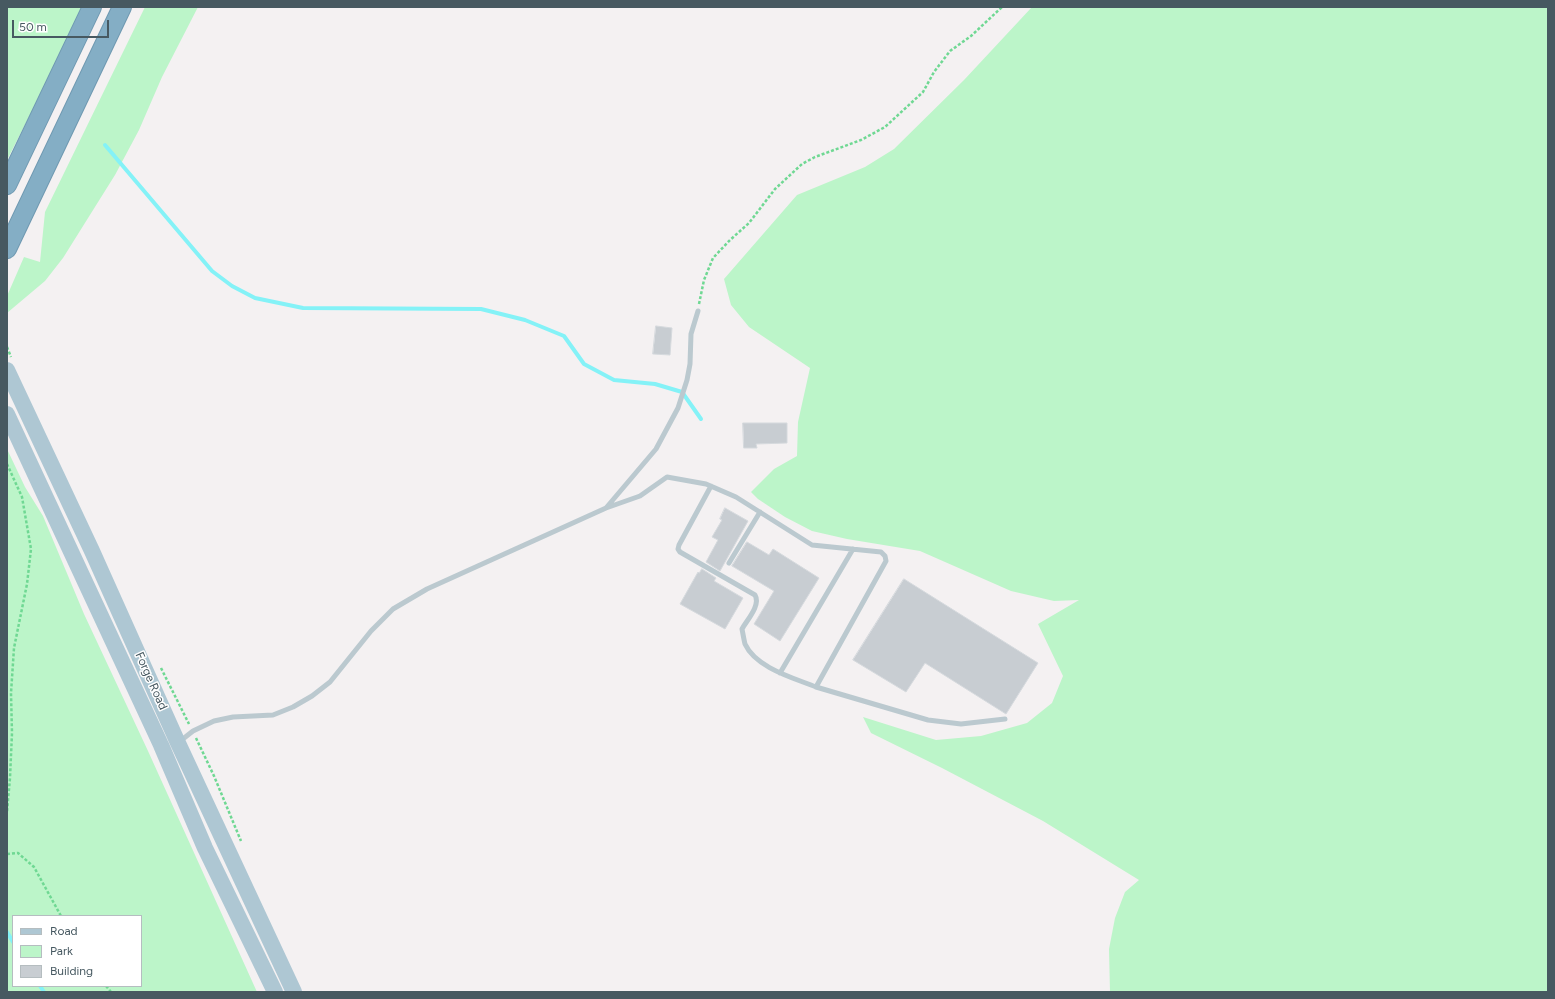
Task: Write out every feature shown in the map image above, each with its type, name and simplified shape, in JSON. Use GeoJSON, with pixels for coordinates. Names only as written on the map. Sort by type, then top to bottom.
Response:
{"type":"FeatureCollection","features":[{"type":"Feature","properties":{"kind":"highway"},"geometry":{"type":"LineString","coordinates":[[7,185],[92,7]]}},
{"type":"Feature","properties":{"kind":"highway"},"geometry":{"type":"LineString","coordinates":[[8,247],[122,7]]}},
{"type":"Feature","properties":{"kind":"main road","name":"Forge Road"},"geometry":{"type":"LineString","coordinates":[[7,370],[92,551],[178,743],[294,992]]}},
{"type":"Feature","properties":{"kind":"main road","name":"Forge Road"},"geometry":{"type":"LineString","coordinates":[[7,414],[161,745],[205,848],[276,992]]}},
{"type":"Feature","properties":{"kind":"lane"},"geometry":{"type":"LineString","coordinates":[[606,508],[656,449],[678,408],[687,380],[690,364],[690,334],[698,311]]}},
{"type":"Feature","properties":{"kind":"lane"},"geometry":{"type":"LineString","coordinates":[[178,743],[193,731],[214,721],[233,717],[273,715],[293,707],[312,696],[330,682],[371,631],[393,609],[427,589],[606,508],[640,496],[668,478],[711,486],[736,497],[812,545],[881,552],[885,556],[886,561],[816,687]]}},
{"type":"Feature","properties":{"kind":"lane"},"geometry":{"type":"LineString","coordinates":[[711,486],[678,549],[680,552],[756,595],[758,599],[757,604],[742,629],[746,645],[756,659],[780,673],[816,687],[928,720],[961,724],[1005,719]]}},
{"type":"Feature","properties":{"kind":"lane"},"geometry":{"type":"LineString","coordinates":[[729,563],[760,512]]}},
{"type":"Feature","properties":{"kind":"lane"},"geometry":{"type":"LineString","coordinates":[[780,673],[853,550]]}},
{"type":"Feature","properties":{"kind":"path"},"geometry":{"type":"LineString","coordinates":[[698,311],[704,280],[713,258],[749,223],[775,189],[802,164],[815,157],[861,140],[885,127],[923,92],[934,72],[950,52],[1002,7]]}},
{"type":"Feature","properties":{"kind":"path"},"geometry":{"type":"LineString","coordinates":[[7,464],[22,498],[31,549],[27,584],[14,648],[11,693],[12,733],[7,812]]}},
{"type":"Feature","properties":{"kind":"path"},"geometry":{"type":"LineString","coordinates":[[7,854],[18,853],[34,866],[60,915]]}},
{"type":"Feature","properties":{"kind":"green space"},"geometry":{"type":"Polygon","coordinates":[[[7,7],[85,7],[7,160],[7,7]]]}},
{"type":"Feature","properties":{"kind":"green space"},"geometry":{"type":"Polygon","coordinates":[[[145,7],[198,7],[162,77],[139,130],[115,175],[63,258],[45,281],[7,313],[7,296],[24,257],[40,262],[45,212],[145,7]]]}},
{"type":"Feature","properties":{"kind":"green space"},"geometry":{"type":"Polygon","coordinates":[[[1032,7],[1548,7],[1548,992],[1110,992],[1109,949],[1115,918],[1125,892],[1139,880],[1043,821],[871,733],[863,717],[936,740],[981,736],[1027,723],[1052,703],[1063,676],[1038,624],[1079,600],[1054,601],[1011,591],[920,551],[847,539],[812,531],[785,517],[758,499],[751,492],[774,469],[797,456],[798,422],[810,368],[749,327],[731,305],[724,279],[797,195],[865,167],[894,149],[964,80],[1032,7]]]}},
{"type":"Feature","properties":{"kind":"green space"},"geometry":{"type":"Polygon","coordinates":[[[7,449],[25,487],[43,516],[84,614],[257,992],[7,992],[7,449]]]}},
{"type":"Feature","properties":{"kind":"building"},"geometry":{"type":"Polygon","coordinates":[[[656,326],[672,328],[670,355],[653,354],[656,326]]]}},
{"type":"Feature","properties":{"kind":"building"},"geometry":{"type":"Polygon","coordinates":[[[743,423],[787,423],[787,443],[756,444],[757,448],[744,448],[743,423]]]}},
{"type":"Feature","properties":{"kind":"building"},"geometry":{"type":"Polygon","coordinates":[[[725,508],[748,521],[720,571],[706,562],[718,540],[712,537],[722,520],[720,519],[725,508]]]}},
{"type":"Feature","properties":{"kind":"building"},"geometry":{"type":"Polygon","coordinates":[[[747,542],[769,555],[773,549],[819,578],[780,641],[754,624],[774,591],[732,566],[747,542]]]}},
{"type":"Feature","properties":{"kind":"building"},"geometry":{"type":"Polygon","coordinates":[[[702,569],[716,578],[714,581],[743,598],[725,629],[680,604],[698,572],[699,573],[702,569]]]}},
{"type":"Feature","properties":{"kind":"building"},"geometry":{"type":"Polygon","coordinates":[[[904,579],[1038,663],[1006,714],[925,663],[906,692],[853,660],[904,579]]]}},
{"type":"Feature","properties":{"kind":"waterway"},"geometry":{"type":"LineString","coordinates":[[105,145],[212,271],[232,286],[255,298],[303,308],[481,309],[525,320],[564,336],[584,364],[614,380],[655,384],[682,392],[701,419]]}},
{"type":"Feature","properties":{"kind":"waterway"},"geometry":{"type":"LineString","coordinates":[[7,932],[12,940]]}},
{"type":"Feature","properties":{"kind":"waterway"},"geometry":{"type":"LineString","coordinates":[[41,987],[44,992]]}}]}
